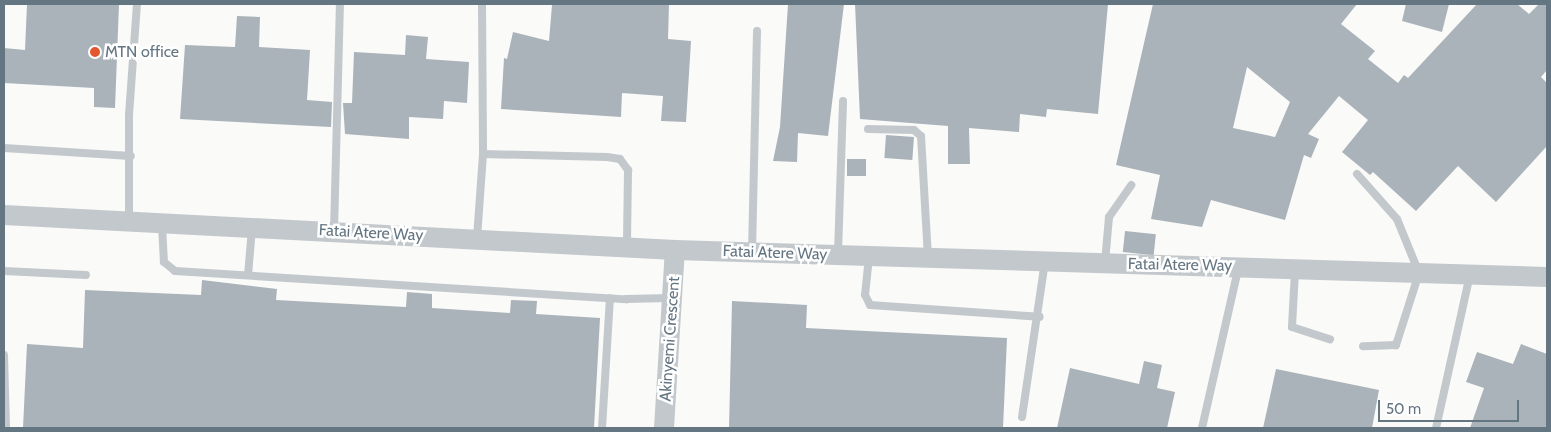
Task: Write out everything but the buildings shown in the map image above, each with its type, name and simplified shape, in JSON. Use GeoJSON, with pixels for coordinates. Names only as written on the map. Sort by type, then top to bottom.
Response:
{"type":"FeatureCollection","features":[{"type":"Feature","properties":{"kind":"street","name":"Fatai Atere Way"},"geometry":{"type":"LineString","coordinates":[[4,215],[334,230],[675,250],[1547,277]]}},
{"type":"Feature","properties":{"kind":"street","name":"Akinyemi Crescent"},"geometry":{"type":"LineString","coordinates":[[664,428],[675,250]]}},
{"type":"Feature","properties":{"kind":"lane"},"geometry":{"type":"LineString","coordinates":[[129,220],[131,156],[129,115],[137,4]]}},
{"type":"Feature","properties":{"kind":"lane"},"geometry":{"type":"LineString","coordinates":[[334,230],[340,4]]}},
{"type":"Feature","properties":{"kind":"lane"},"geometry":{"type":"LineString","coordinates":[[477,238],[483,154],[482,4]]}},
{"type":"Feature","properties":{"kind":"lane"},"geometry":{"type":"LineString","coordinates":[[752,253],[757,32]]}},
{"type":"Feature","properties":{"kind":"lane"},"geometry":{"type":"LineString","coordinates":[[838,255],[843,101]]}},
{"type":"Feature","properties":{"kind":"lane"},"geometry":{"type":"LineString","coordinates":[[868,129],[914,130],[921,136],[928,257]]}},
{"type":"Feature","properties":{"kind":"lane"},"geometry":{"type":"LineString","coordinates":[[4,148],[131,156]]}},
{"type":"Feature","properties":{"kind":"lane"},"geometry":{"type":"LineString","coordinates":[[483,154],[620,159],[628,170],[627,247]]}},
{"type":"Feature","properties":{"kind":"lane"},"geometry":{"type":"LineString","coordinates":[[1357,174],[1397,219],[1419,273],[1396,345],[1364,346]]}},
{"type":"Feature","properties":{"kind":"lane"},"geometry":{"type":"LineString","coordinates":[[1105,264],[1109,217],[1131,185]]}},
{"type":"Feature","properties":{"kind":"lane"},"geometry":{"type":"LineString","coordinates":[[162,222],[164,262],[169,269],[610,298],[672,298]]}},
{"type":"Feature","properties":{"kind":"lane"},"geometry":{"type":"LineString","coordinates":[[248,275],[252,226]]}},
{"type":"Feature","properties":{"kind":"lane"},"geometry":{"type":"LineString","coordinates":[[869,255],[865,295],[870,305],[1040,316]]}},
{"type":"Feature","properties":{"kind":"lane"},"geometry":{"type":"LineString","coordinates":[[1022,417],[1040,316],[1045,262]]}},
{"type":"Feature","properties":{"kind":"lane"},"geometry":{"type":"LineString","coordinates":[[1202,428],[1239,267]]}},
{"type":"Feature","properties":{"kind":"lane"},"geometry":{"type":"LineString","coordinates":[[1295,269],[1292,327],[1330,339]]}},
{"type":"Feature","properties":{"kind":"lane"},"geometry":{"type":"LineString","coordinates":[[4,271],[86,275]]}},
{"type":"Feature","properties":{"kind":"lane"},"geometry":{"type":"LineString","coordinates":[[1436,428],[1470,275]]}},
{"type":"Feature","properties":{"kind":"lane"},"geometry":{"type":"LineString","coordinates":[[602,428],[610,298]]}},
{"type":"Feature","properties":{"kind":"lane"},"geometry":{"type":"LineString","coordinates":[[4,356],[6,428]]}},
{"type":"Feature","properties":{"kind":"place","name":"MTN office"},"geometry":{"type":"Point","coordinates":[95,52]}}]}
